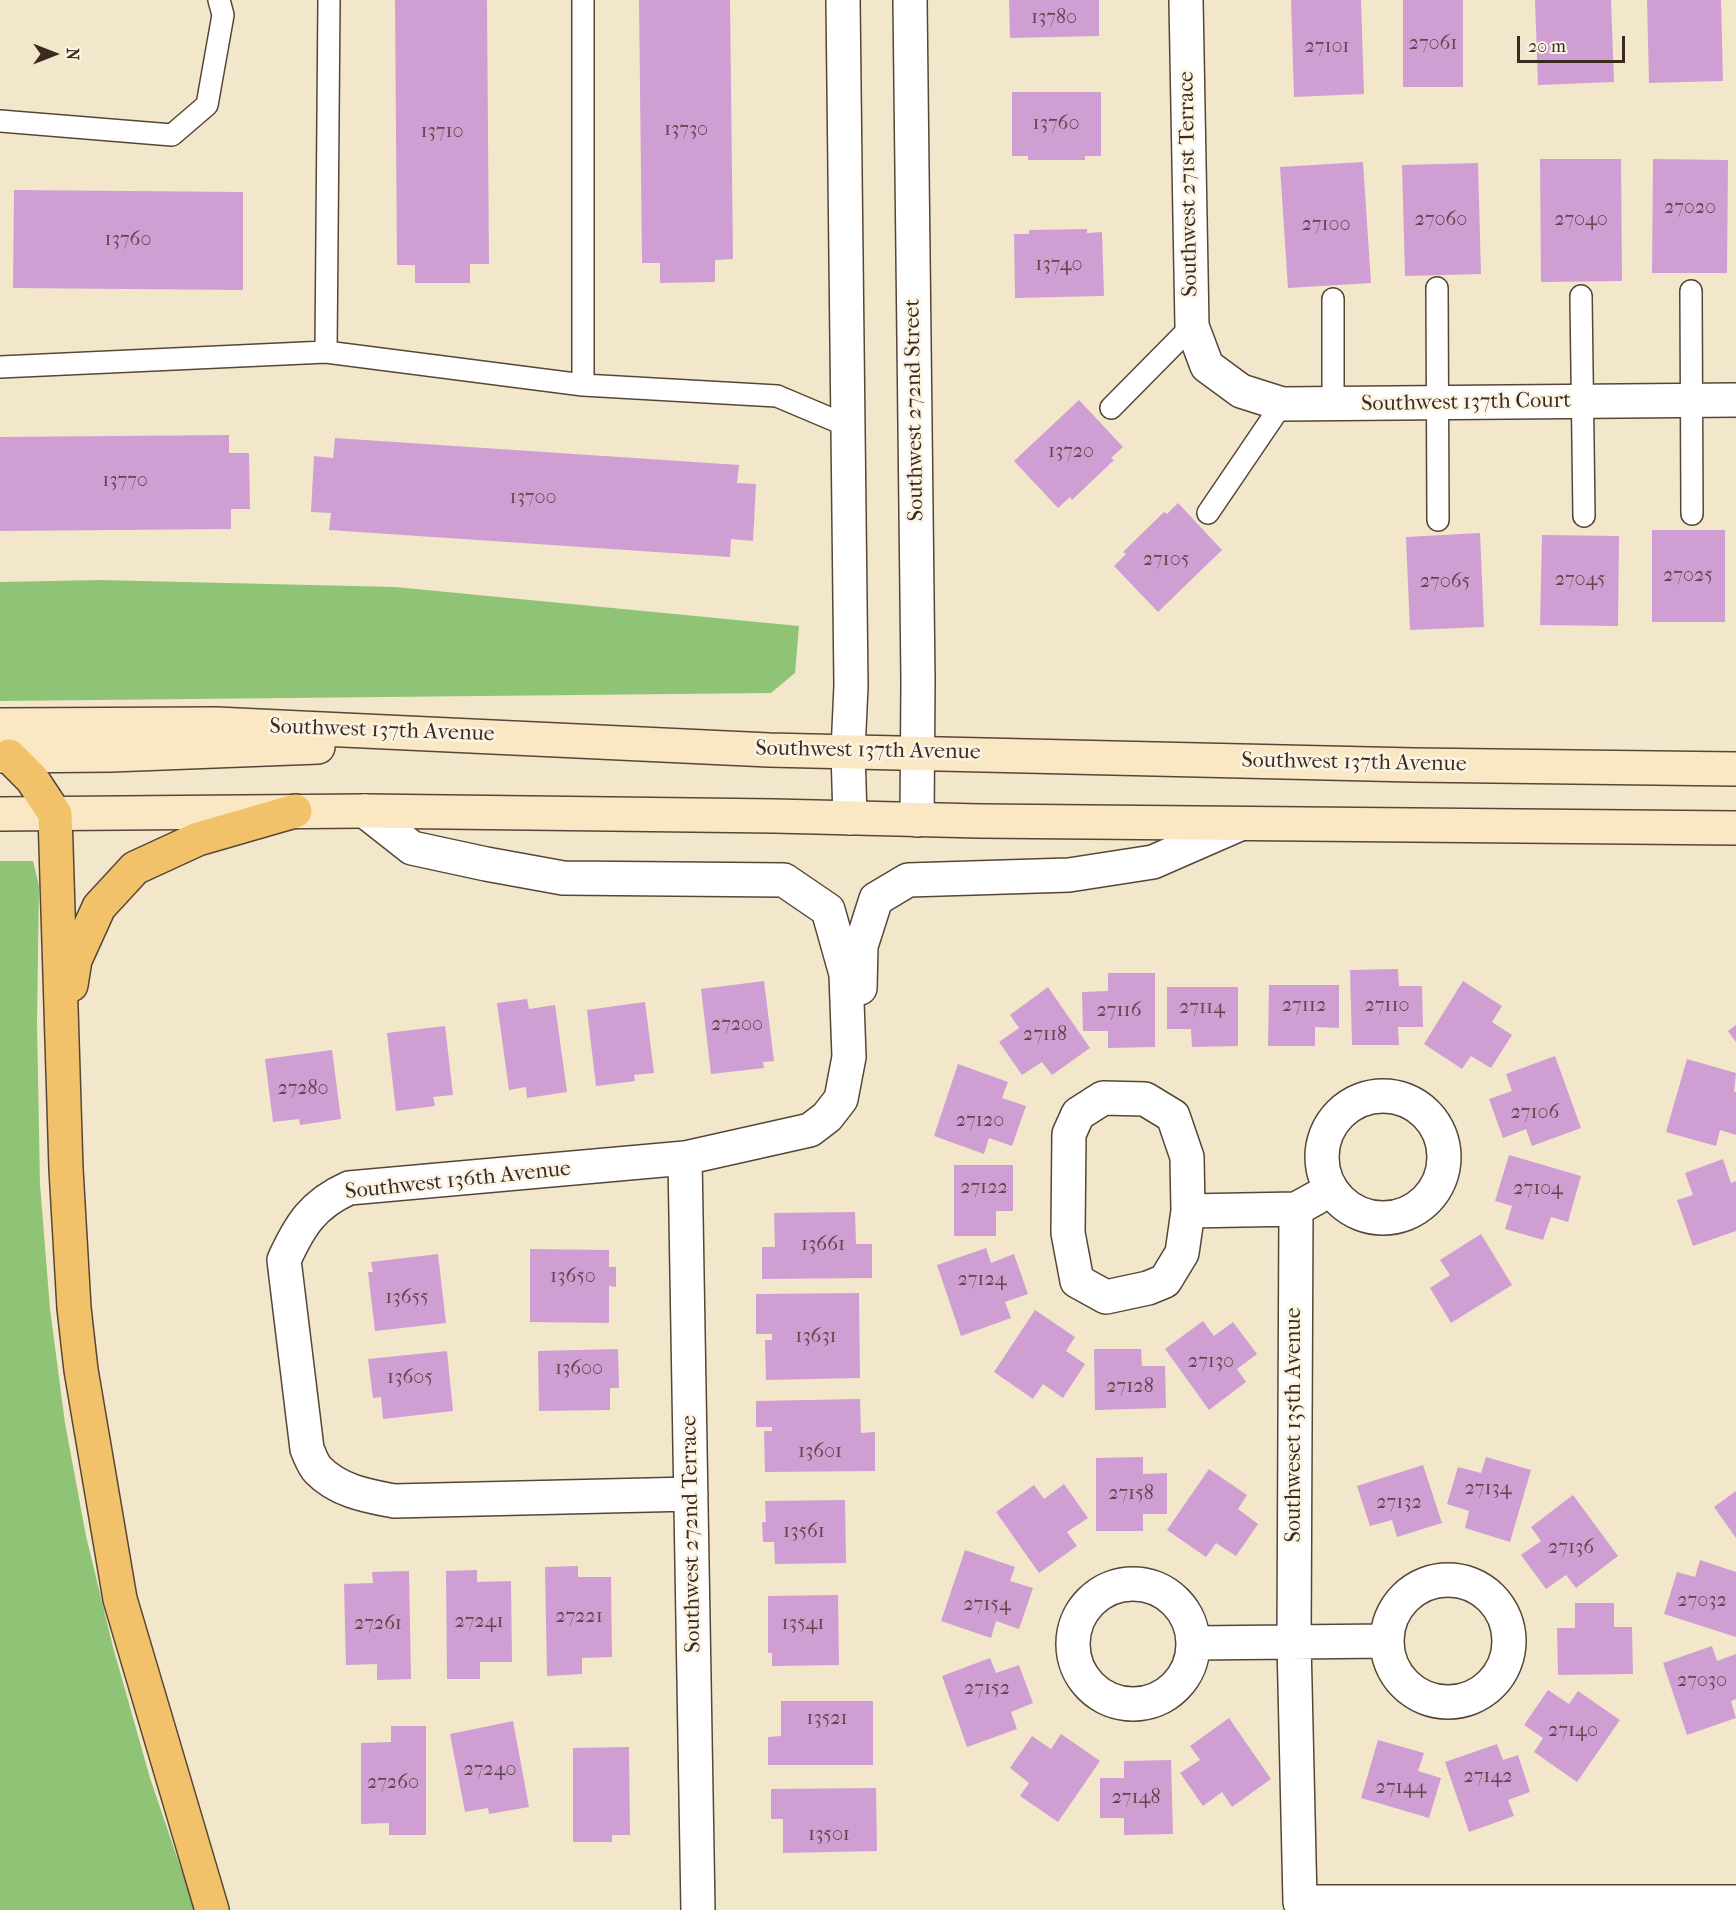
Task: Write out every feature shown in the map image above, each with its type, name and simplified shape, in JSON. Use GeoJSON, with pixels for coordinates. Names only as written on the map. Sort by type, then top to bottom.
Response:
{"type":"FeatureCollection","features":[{"type":"Feature","properties":{"kind":"highway"},"geometry":{"type":"LineString","coordinates":[[3,746],[32,779],[55,814],[66,1169],[74,1308],[81,1370],[120,1599],[212,1910]]}},
{"type":"Feature","properties":{"kind":"highway"},"geometry":{"type":"LineString","coordinates":[[63,1046],[75,960],[99,907],[135,868],[198,839],[295,812]]}},
{"type":"Feature","properties":{"kind":"main road","name":"Southwest 137th Avenue"},"geometry":{"type":"LineString","coordinates":[[3,746],[111,755],[556,738],[769,750],[1413,765],[1736,769]]}},
{"type":"Feature","properties":{"kind":"main road"},"geometry":{"type":"LineString","coordinates":[[0,814],[366,812],[1736,828]]}},
{"type":"Feature","properties":{"kind":"street"},"geometry":{"type":"LineString","coordinates":[[843,0],[851,686],[848,751],[850,818]]}},
{"type":"Feature","properties":{"kind":"street","name":"Southwest 272nd Street"},"geometry":{"type":"LineString","coordinates":[[909,0],[917,820]]}},
{"type":"Feature","properties":{"kind":"street","name":"Southwest 271st Terrace"},"geometry":{"type":"LineString","coordinates":[[1186,0],[1192,326],[1207,366]]}},
{"type":"Feature","properties":{"kind":"street","name":"Southwest 137th Court"},"geometry":{"type":"LineString","coordinates":[[1207,366],[1241,392],[1282,404],[1736,400]]}},
{"type":"Feature","properties":{"kind":"street"},"geometry":{"type":"LineString","coordinates":[[366,812],[412,848],[563,878],[784,880],[828,910],[846,974],[849,1057]]}},
{"type":"Feature","properties":{"kind":"street"},"geometry":{"type":"LineString","coordinates":[[849,1057],[857,1045],[861,946],[876,899],[908,880],[1068,875],[1153,862],[1240,824]]}},
{"type":"Feature","properties":{"kind":"street","name":"Southwest 136th Avenue"},"geometry":{"type":"LineString","coordinates":[[691,1494],[394,1501],[361,1494],[338,1485],[317,1470],[307,1449],[284,1260],[296,1234],[312,1214],[329,1197],[349,1188],[685,1158],[810,1130],[827,1117],[841,1099],[849,1057]]}},
{"type":"Feature","properties":{"kind":"street"},"geometry":{"type":"LineString","coordinates":[[1103,1098],[1145,1099],[1173,1116],[1187,1157],[1188,1211],[1182,1253],[1166,1281],[1148,1288],[1106,1297],[1077,1281],[1068,1233],[1069,1134],[1078,1114],[1103,1098]]}},
{"type":"Feature","properties":{"kind":"street","name":"Southwest 272nd Terrace"},"geometry":{"type":"LineString","coordinates":[[685,1158],[698,1910]]}},
{"type":"Feature","properties":{"kind":"street"},"geometry":{"type":"LineString","coordinates":[[1188,1211],[1296,1209],[1330,1190]]}},
{"type":"Feature","properties":{"kind":"street","name":"Southweset 135th Avenue"},"geometry":{"type":"LineString","coordinates":[[1296,1209],[1294,1642],[1300,1902],[1736,1902]]}},
{"type":"Feature","properties":{"kind":"street"},"geometry":{"type":"LineString","coordinates":[[1194,1643],[1386,1641]]}},
{"type":"Feature","properties":{"kind":"lane"},"geometry":{"type":"LineString","coordinates":[[0,120],[172,135],[207,105],[223,15],[219,0]]}},
{"type":"Feature","properties":{"kind":"lane"},"geometry":{"type":"LineString","coordinates":[[326,352],[329,0]]}},
{"type":"Feature","properties":{"kind":"lane"},"geometry":{"type":"LineString","coordinates":[[582,0],[583,386]]}},
{"type":"Feature","properties":{"kind":"lane"},"geometry":{"type":"LineString","coordinates":[[1437,288],[1438,520]]}},
{"type":"Feature","properties":{"kind":"lane"},"geometry":{"type":"LineString","coordinates":[[1691,291],[1692,514]]}},
{"type":"Feature","properties":{"kind":"lane"},"geometry":{"type":"LineString","coordinates":[[1581,296],[1584,516]]}},
{"type":"Feature","properties":{"kind":"lane"},"geometry":{"type":"LineString","coordinates":[[1333,299],[1333,404]]}},
{"type":"Feature","properties":{"kind":"lane"},"geometry":{"type":"LineString","coordinates":[[1111,408],[1192,326]]}},
{"type":"Feature","properties":{"kind":"lane"},"geometry":{"type":"LineString","coordinates":[[0,367],[326,352],[583,386],[777,396],[848,426]]}},
{"type":"Feature","properties":{"kind":"lane"},"geometry":{"type":"LineString","coordinates":[[1208,513],[1282,404]]}},
{"type":"Feature","properties":{"kind":"green space"},"geometry":{"type":"Polygon","coordinates":[[[101,580],[395,587],[799,626],[795,673],[771,693],[0,701],[0,582],[101,580]]]}},
{"type":"Feature","properties":{"kind":"green space"},"geometry":{"type":"Polygon","coordinates":[[[0,861],[33,861],[39,886],[37,1023],[40,1184],[50,1309],[65,1423],[86,1536],[113,1647],[150,1778],[195,1910],[0,1910],[0,861]]]}},
{"type":"Feature","properties":{"kind":"building"},"geometry":{"type":"Polygon","coordinates":[[[395,0],[487,0],[489,264],[470,264],[470,283],[415,283],[415,265],[397,265],[395,0]]]}},
{"type":"Feature","properties":{"kind":"building"},"geometry":{"type":"Polygon","coordinates":[[[639,0],[730,0],[733,259],[715,260],[715,282],[660,283],[660,263],[642,263],[639,0]]]}},
{"type":"Feature","properties":{"kind":"building"},"geometry":{"type":"Polygon","coordinates":[[[1009,0],[1099,0],[1099,36],[1010,38],[1009,0]]]}},
{"type":"Feature","properties":{"kind":"building"},"geometry":{"type":"Polygon","coordinates":[[[1291,0],[1361,0],[1364,94],[1294,97],[1291,0]]]}},
{"type":"Feature","properties":{"kind":"building"},"geometry":{"type":"Polygon","coordinates":[[[1403,0],[1463,0],[1463,87],[1403,87],[1403,0]]]}},
{"type":"Feature","properties":{"kind":"building"},"geometry":{"type":"Polygon","coordinates":[[[1535,0],[1611,0],[1614,82],[1538,85],[1535,0]]]}},
{"type":"Feature","properties":{"kind":"building"},"geometry":{"type":"Polygon","coordinates":[[[1647,0],[1721,0],[1723,81],[1649,83],[1647,0]]]}},
{"type":"Feature","properties":{"kind":"building"},"geometry":{"type":"Polygon","coordinates":[[[1012,92],[1101,92],[1101,156],[1085,156],[1085,160],[1028,160],[1028,156],[1012,156],[1012,92]]]}},
{"type":"Feature","properties":{"kind":"building"},"geometry":{"type":"Polygon","coordinates":[[[1540,159],[1621,159],[1622,281],[1541,282],[1540,159]]]}},
{"type":"Feature","properties":{"kind":"building"},"geometry":{"type":"Polygon","coordinates":[[[1653,159],[1728,160],[1727,273],[1652,273],[1653,159]]]}},
{"type":"Feature","properties":{"kind":"building"},"geometry":{"type":"Polygon","coordinates":[[[1363,162],[1371,283],[1288,288],[1280,167],[1363,162]]]}},
{"type":"Feature","properties":{"kind":"building"},"geometry":{"type":"Polygon","coordinates":[[[1478,163],[1481,274],[1405,276],[1402,165],[1478,163]]]}},
{"type":"Feature","properties":{"kind":"building"},"geometry":{"type":"Polygon","coordinates":[[[14,190],[243,192],[243,290],[13,288],[14,190]]]}},
{"type":"Feature","properties":{"kind":"building"},"geometry":{"type":"Polygon","coordinates":[[[1087,229],[1087,233],[1102,232],[1104,296],[1015,298],[1014,234],[1029,234],[1029,230],[1087,229]]]}},
{"type":"Feature","properties":{"kind":"building"},"geometry":{"type":"Polygon","coordinates":[[[1079,400],[1123,447],[1111,458],[1114,460],[1072,500],[1070,497],[1058,508],[1014,461],[1079,400]]]}},
{"type":"Feature","properties":{"kind":"building"},"geometry":{"type":"Polygon","coordinates":[[[229,435],[229,453],[249,453],[250,509],[231,509],[231,529],[0,531],[0,437],[229,435]]]}},
{"type":"Feature","properties":{"kind":"building"},"geometry":{"type":"Polygon","coordinates":[[[335,438],[739,465],[737,483],[756,484],[753,541],[731,539],[730,557],[329,530],[331,513],[311,512],[314,456],[333,458],[335,438]]]}},
{"type":"Feature","properties":{"kind":"building"},"geometry":{"type":"Polygon","coordinates":[[[1178,503],[1222,550],[1158,612],[1114,566],[1126,554],[1123,552],[1164,512],[1167,514],[1178,503]]]}},
{"type":"Feature","properties":{"kind":"building"},"geometry":{"type":"Polygon","coordinates":[[[1652,530],[1725,530],[1725,622],[1652,622],[1652,530]]]}},
{"type":"Feature","properties":{"kind":"building"},"geometry":{"type":"Polygon","coordinates":[[[1480,533],[1484,627],[1410,630],[1406,537],[1480,533]]]}},
{"type":"Feature","properties":{"kind":"building"},"geometry":{"type":"Polygon","coordinates":[[[1542,535],[1619,536],[1618,626],[1540,625],[1542,535]]]}},
{"type":"Feature","properties":{"kind":"building"},"geometry":{"type":"Polygon","coordinates":[[[1398,969],[1399,986],[1422,986],[1423,1027],[1398,1027],[1399,1045],[1352,1045],[1350,970],[1398,969]]]}},
{"type":"Feature","properties":{"kind":"building"},"geometry":{"type":"Polygon","coordinates":[[[1108,973],[1155,973],[1155,1047],[1108,1048],[1108,1031],[1083,1031],[1082,992],[1108,991],[1108,973]]]}},
{"type":"Feature","properties":{"kind":"building"},"geometry":{"type":"Polygon","coordinates":[[[764,981],[774,1061],[763,1062],[764,1068],[711,1074],[701,989],[764,981]]]}},
{"type":"Feature","properties":{"kind":"building"},"geometry":{"type":"Polygon","coordinates":[[[1463,981],[1502,1006],[1492,1022],[1512,1035],[1491,1068],[1471,1056],[1462,1069],[1424,1044],[1463,981]]]}},
{"type":"Feature","properties":{"kind":"building"},"geometry":{"type":"Polygon","coordinates":[[[1269,985],[1339,985],[1339,1028],[1315,1027],[1315,1046],[1268,1046],[1269,985]]]}},
{"type":"Feature","properties":{"kind":"building"},"geometry":{"type":"Polygon","coordinates":[[[1048,987],[1090,1048],[1052,1075],[1042,1062],[1022,1075],[999,1042],[1019,1028],[1010,1015],[1048,987]]]}},
{"type":"Feature","properties":{"kind":"building"},"geometry":{"type":"Polygon","coordinates":[[[1167,987],[1238,987],[1238,1046],[1192,1047],[1191,1029],[1167,1029],[1167,987]]]}},
{"type":"Feature","properties":{"kind":"building"},"geometry":{"type":"Polygon","coordinates":[[[527,999],[529,1009],[555,1005],[567,1092],[527,1098],[526,1087],[509,1090],[497,1003],[527,999]]]}},
{"type":"Feature","properties":{"kind":"building"},"geometry":{"type":"Polygon","coordinates":[[[645,1002],[654,1073],[634,1075],[635,1081],[596,1086],[587,1010],[645,1002]]]}},
{"type":"Feature","properties":{"kind":"building"},"geometry":{"type":"Polygon","coordinates":[[[1736,1025],[1736,1042],[1728,1031],[1736,1025]]]}},
{"type":"Feature","properties":{"kind":"building"},"geometry":{"type":"Polygon","coordinates":[[[445,1026],[453,1095],[433,1097],[435,1106],[396,1111],[387,1033],[445,1026]]]}},
{"type":"Feature","properties":{"kind":"building"},"geometry":{"type":"Polygon","coordinates":[[[332,1050],[341,1119],[300,1125],[299,1119],[273,1122],[265,1059],[332,1050]]]}},
{"type":"Feature","properties":{"kind":"building"},"geometry":{"type":"Polygon","coordinates":[[[1555,1056],[1581,1128],[1532,1146],[1526,1129],[1503,1138],[1489,1099],[1512,1091],[1506,1074],[1555,1056]]]}},
{"type":"Feature","properties":{"kind":"building"},"geometry":{"type":"Polygon","coordinates":[[[1687,1059],[1736,1073],[1734,1092],[1736,1092],[1736,1135],[1720,1130],[1716,1146],[1666,1132],[1687,1059]]]}},
{"type":"Feature","properties":{"kind":"building"},"geometry":{"type":"Polygon","coordinates":[[[958,1064],[1008,1082],[1002,1098],[1026,1106],[1012,1146],[989,1138],[984,1154],[934,1136],[958,1064]]]}},
{"type":"Feature","properties":{"kind":"building"},"geometry":{"type":"Polygon","coordinates":[[[1509,1155],[1581,1176],[1568,1222],[1551,1217],[1543,1240],[1505,1229],[1512,1206],[1495,1201],[1509,1155]]]}},
{"type":"Feature","properties":{"kind":"building"},"geometry":{"type":"Polygon","coordinates":[[[1723,1159],[1731,1183],[1736,1181],[1736,1231],[1693,1246],[1677,1200],[1693,1195],[1685,1173],[1723,1159]]]}},
{"type":"Feature","properties":{"kind":"building"},"geometry":{"type":"Polygon","coordinates":[[[954,1165],[1013,1165],[1013,1211],[996,1211],[996,1236],[954,1236],[954,1165]]]}},
{"type":"Feature","properties":{"kind":"building"},"geometry":{"type":"Polygon","coordinates":[[[855,1212],[856,1244],[872,1244],[872,1278],[762,1279],[762,1247],[775,1247],[774,1213],[855,1212]]]}},
{"type":"Feature","properties":{"kind":"building"},"geometry":{"type":"Polygon","coordinates":[[[1481,1234],[1512,1285],[1451,1323],[1430,1288],[1450,1275],[1440,1260],[1481,1234]]]}},
{"type":"Feature","properties":{"kind":"building"},"geometry":{"type":"Polygon","coordinates":[[[986,1248],[991,1263],[1014,1254],[1028,1294],[1005,1302],[1011,1318],[961,1336],[937,1265],[986,1248]]]}},
{"type":"Feature","properties":{"kind":"building"},"geometry":{"type":"Polygon","coordinates":[[[530,1249],[609,1250],[609,1267],[616,1267],[616,1287],[609,1286],[609,1323],[530,1322],[530,1249]]]}},
{"type":"Feature","properties":{"kind":"building"},"geometry":{"type":"Polygon","coordinates":[[[438,1254],[446,1323],[375,1331],[368,1272],[373,1272],[371,1262],[438,1254]]]}},
{"type":"Feature","properties":{"kind":"building"},"geometry":{"type":"Polygon","coordinates":[[[859,1293],[860,1378],[766,1380],[765,1340],[772,1340],[772,1334],[756,1334],[756,1294],[859,1293]]]}},
{"type":"Feature","properties":{"kind":"building"},"geometry":{"type":"Polygon","coordinates":[[[1035,1310],[1075,1337],[1066,1351],[1085,1364],[1063,1398],[1043,1384],[1033,1399],[994,1372],[1035,1310]]]}},
{"type":"Feature","properties":{"kind":"building"},"geometry":{"type":"Polygon","coordinates":[[[1203,1321],[1214,1336],[1233,1322],[1257,1354],[1237,1369],[1246,1382],[1209,1410],[1165,1349],[1203,1321]]]}},
{"type":"Feature","properties":{"kind":"building"},"geometry":{"type":"Polygon","coordinates":[[[618,1349],[619,1388],[610,1388],[610,1410],[539,1411],[538,1351],[618,1349]]]}},
{"type":"Feature","properties":{"kind":"building"},"geometry":{"type":"Polygon","coordinates":[[[1094,1349],[1141,1349],[1142,1366],[1165,1366],[1166,1408],[1095,1410],[1094,1349]]]}},
{"type":"Feature","properties":{"kind":"building"},"geometry":{"type":"Polygon","coordinates":[[[447,1351],[453,1411],[383,1419],[381,1397],[373,1398],[368,1359],[447,1351]]]}},
{"type":"Feature","properties":{"kind":"building"},"geometry":{"type":"Polygon","coordinates":[[[860,1399],[861,1433],[875,1432],[875,1471],[765,1472],[764,1431],[772,1431],[772,1427],[756,1427],[756,1401],[860,1399]]]}},
{"type":"Feature","properties":{"kind":"building"},"geometry":{"type":"Polygon","coordinates":[[[1143,1457],[1143,1474],[1167,1473],[1167,1514],[1143,1514],[1143,1531],[1096,1531],[1096,1458],[1143,1457]]]}},
{"type":"Feature","properties":{"kind":"building"},"geometry":{"type":"Polygon","coordinates":[[[1486,1457],[1531,1470],[1510,1542],[1465,1528],[1469,1511],[1447,1504],[1458,1467],[1481,1473],[1486,1457]]]}},
{"type":"Feature","properties":{"kind":"building"},"geometry":{"type":"Polygon","coordinates":[[[1423,1465],[1442,1523],[1397,1537],[1392,1520],[1370,1526],[1357,1486],[1423,1465]]]}},
{"type":"Feature","properties":{"kind":"building"},"geometry":{"type":"Polygon","coordinates":[[[1209,1469],[1247,1495],[1238,1509],[1258,1524],[1236,1556],[1216,1543],[1206,1557],[1167,1530],[1209,1469]]]}},
{"type":"Feature","properties":{"kind":"building"},"geometry":{"type":"Polygon","coordinates":[[[1064,1484],[1088,1518],[1067,1532],[1077,1546],[1039,1573],[996,1512],[1034,1485],[1044,1499],[1064,1484]]]}},
{"type":"Feature","properties":{"kind":"building"},"geometry":{"type":"Polygon","coordinates":[[[1736,1491],[1736,1538],[1714,1507],[1736,1491]]]}},
{"type":"Feature","properties":{"kind":"building"},"geometry":{"type":"Polygon","coordinates":[[[1573,1495],[1618,1556],[1576,1588],[1566,1575],[1546,1589],[1521,1555],[1541,1541],[1531,1527],[1573,1495]]]}},
{"type":"Feature","properties":{"kind":"building"},"geometry":{"type":"Polygon","coordinates":[[[845,1500],[846,1563],[775,1564],[774,1542],[763,1542],[762,1522],[766,1522],[765,1501],[845,1500]]]}},
{"type":"Feature","properties":{"kind":"building"},"geometry":{"type":"Polygon","coordinates":[[[965,1550],[1015,1567],[1010,1581],[1033,1588],[1019,1629],[996,1621],[991,1638],[941,1621],[965,1550]]]}},
{"type":"Feature","properties":{"kind":"building"},"geometry":{"type":"Polygon","coordinates":[[[1700,1560],[1736,1572],[1736,1637],[1664,1614],[1677,1572],[1695,1577],[1700,1560]]]}},
{"type":"Feature","properties":{"kind":"building"},"geometry":{"type":"Polygon","coordinates":[[[578,1566],[578,1577],[611,1577],[612,1657],[582,1658],[582,1674],[547,1676],[545,1567],[578,1566]]]}},
{"type":"Feature","properties":{"kind":"building"},"geometry":{"type":"Polygon","coordinates":[[[477,1570],[477,1582],[511,1581],[512,1662],[480,1662],[480,1679],[447,1679],[446,1571],[477,1570]]]}},
{"type":"Feature","properties":{"kind":"building"},"geometry":{"type":"Polygon","coordinates":[[[409,1571],[411,1679],[377,1680],[377,1664],[346,1665],[344,1584],[373,1583],[372,1572],[409,1571]]]}},
{"type":"Feature","properties":{"kind":"building"},"geometry":{"type":"Polygon","coordinates":[[[838,1595],[839,1665],[772,1666],[772,1653],[768,1653],[768,1596],[838,1595]]]}},
{"type":"Feature","properties":{"kind":"building"},"geometry":{"type":"Polygon","coordinates":[[[1575,1603],[1614,1603],[1614,1627],[1632,1627],[1633,1674],[1558,1675],[1557,1628],[1575,1628],[1575,1603]]]}},
{"type":"Feature","properties":{"kind":"building"},"geometry":{"type":"Polygon","coordinates":[[[1712,1646],[1717,1661],[1736,1654],[1736,1699],[1731,1701],[1736,1718],[1687,1735],[1663,1663],[1712,1646]]]}},
{"type":"Feature","properties":{"kind":"building"},"geometry":{"type":"Polygon","coordinates":[[[990,1658],[996,1673],[1019,1665],[1033,1703],[1011,1712],[1017,1729],[967,1747],[942,1676],[990,1658]]]}},
{"type":"Feature","properties":{"kind":"building"},"geometry":{"type":"Polygon","coordinates":[[[1548,1690],[1569,1704],[1578,1691],[1620,1720],[1577,1782],[1534,1752],[1543,1738],[1524,1725],[1548,1690]]]}},
{"type":"Feature","properties":{"kind":"building"},"geometry":{"type":"Polygon","coordinates":[[[781,1701],[873,1701],[873,1765],[768,1765],[768,1737],[781,1736],[781,1701]]]}},
{"type":"Feature","properties":{"kind":"building"},"geometry":{"type":"Polygon","coordinates":[[[1229,1718],[1271,1779],[1232,1807],[1222,1792],[1203,1806],[1180,1773],[1200,1760],[1190,1746],[1229,1718]]]}},
{"type":"Feature","properties":{"kind":"building"},"geometry":{"type":"Polygon","coordinates":[[[513,1721],[529,1807],[489,1814],[488,1808],[465,1812],[450,1734],[513,1721]]]}},
{"type":"Feature","properties":{"kind":"building"},"geometry":{"type":"Polygon","coordinates":[[[391,1726],[426,1726],[426,1835],[389,1835],[389,1823],[361,1824],[361,1743],[391,1742],[391,1726]]]}},
{"type":"Feature","properties":{"kind":"building"},"geometry":{"type":"Polygon","coordinates":[[[1061,1734],[1100,1761],[1058,1822],[1020,1796],[1029,1783],[1010,1768],[1032,1736],[1051,1749],[1061,1734]]]}},
{"type":"Feature","properties":{"kind":"building"},"geometry":{"type":"Polygon","coordinates":[[[1378,1740],[1424,1753],[1418,1771],[1441,1778],[1429,1818],[1361,1798],[1378,1740]]]}},
{"type":"Feature","properties":{"kind":"building"},"geometry":{"type":"Polygon","coordinates":[[[1497,1744],[1503,1760],[1518,1755],[1530,1792],[1508,1800],[1514,1816],[1469,1832],[1445,1762],[1497,1744]]]}},
{"type":"Feature","properties":{"kind":"building"},"geometry":{"type":"Polygon","coordinates":[[[629,1747],[630,1835],[612,1835],[612,1842],[573,1842],[573,1748],[629,1747]]]}},
{"type":"Feature","properties":{"kind":"building"},"geometry":{"type":"Polygon","coordinates":[[[1171,1760],[1173,1834],[1124,1835],[1124,1818],[1100,1818],[1100,1778],[1124,1778],[1124,1761],[1171,1760]]]}},
{"type":"Feature","properties":{"kind":"building"},"geometry":{"type":"Polygon","coordinates":[[[876,1788],[877,1851],[783,1853],[783,1819],[771,1819],[771,1789],[876,1788]]]}}]}
